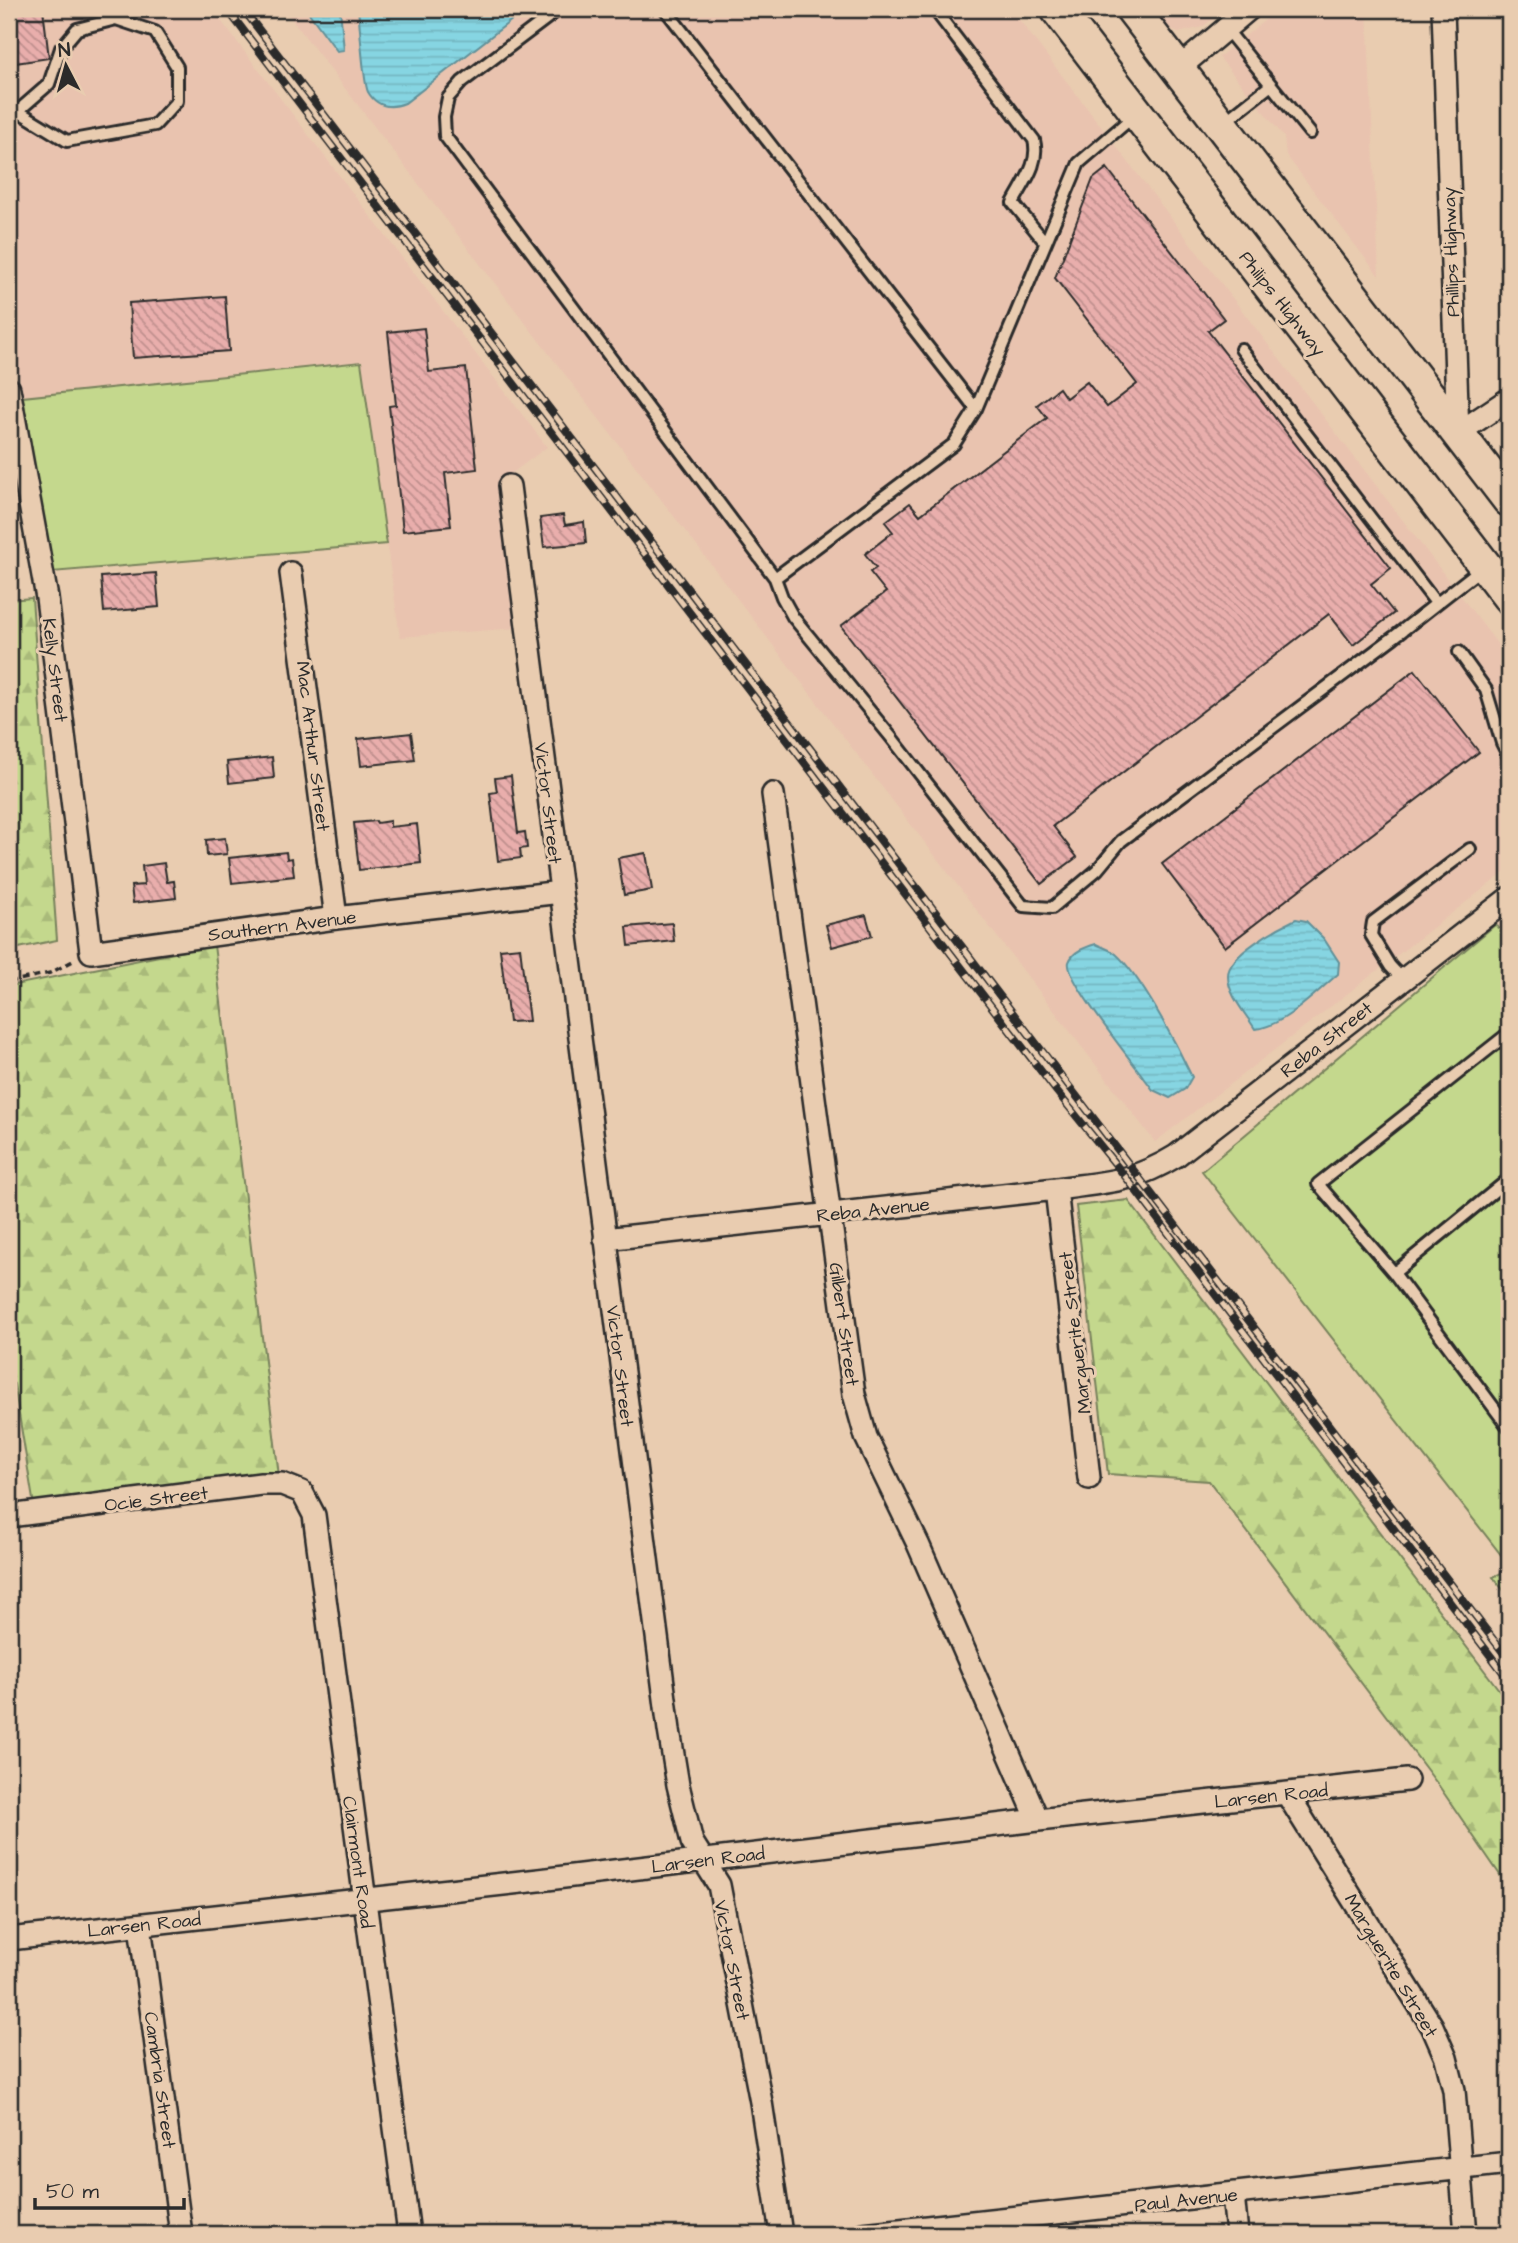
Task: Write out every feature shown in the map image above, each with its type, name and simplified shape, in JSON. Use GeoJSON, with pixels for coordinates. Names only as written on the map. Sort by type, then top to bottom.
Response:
{"type":"FeatureCollection","features":[{"type":"Feature","properties":{"kind":"main road","name":"Philips Highway"},"geometry":{"type":"LineString","coordinates":[[1057,9],[1509,597]]}},
{"type":"Feature","properties":{"kind":"main road"},"geometry":{"type":"LineString","coordinates":[[1132,9],[1509,500]]}},
{"type":"Feature","properties":{"kind":"street"},"geometry":{"type":"LineString","coordinates":[[1178,69],[1249,9]]}},
{"type":"Feature","properties":{"kind":"street","name":"Phillips Highway"},"geometry":{"type":"LineString","coordinates":[[1443,9],[1458,433]]}},
{"type":"Feature","properties":{"kind":"street","name":"Kelly Street"},"geometry":{"type":"LineString","coordinates":[[9,389],[47,598],[91,952]]}},
{"type":"Feature","properties":{"kind":"street"},"geometry":{"type":"LineString","coordinates":[[1458,433],[1509,399]]}},
{"type":"Feature","properties":{"kind":"street","name":"Victor Street"},"geometry":{"type":"LineString","coordinates":[[509,486],[670,1741],[692,1842],[719,1885],[761,2102],[781,2234]]}},
{"type":"Feature","properties":{"kind":"street","name":"Mac Arthur Street"},"geometry":{"type":"LineString","coordinates":[[291,573],[336,918]]}},
{"type":"Feature","properties":{"kind":"street","name":"Gilbert Street"},"geometry":{"type":"LineString","coordinates":[[774,794],[854,1394],[866,1437],[918,1544],[1038,1820]]}},
{"type":"Feature","properties":{"kind":"street","name":"Southern Avenue"},"geometry":{"type":"LineString","coordinates":[[91,952],[336,918],[561,892]]}},
{"type":"Feature","properties":{"kind":"street","name":"Reba Street"},"geometry":{"type":"LineString","coordinates":[[1140,1176],[1176,1156],[1509,898]]}},
{"type":"Feature","properties":{"kind":"street","name":"Reba Avenue"},"geometry":{"type":"LineString","coordinates":[[605,1239],[1056,1189],[1128,1180],[1140,1176]]}},
{"type":"Feature","properties":{"kind":"street","name":"Marguerite Street"},"geometry":{"type":"LineString","coordinates":[[1056,1189],[1089,1478]]}},
{"type":"Feature","properties":{"kind":"street","name":"Ocie Street"},"geometry":{"type":"LineString","coordinates":[[9,1516],[261,1484],[282,1484],[302,1492]]}},
{"type":"Feature","properties":{"kind":"street","name":"Clairmont Road"},"geometry":{"type":"LineString","coordinates":[[302,1492],[314,1514],[409,2234]]}},
{"type":"Feature","properties":{"kind":"street","name":"Larsen Road"},"geometry":{"type":"LineString","coordinates":[[9,1939],[1407,1780]]}},
{"type":"Feature","properties":{"kind":"street","name":"Marguerite Street"},"geometry":{"type":"LineString","coordinates":[[1287,1794],[1432,2026],[1446,2058],[1454,2090],[1466,2234]]}},
{"type":"Feature","properties":{"kind":"street","name":"Cambria Street"},"geometry":{"type":"LineString","coordinates":[[140,1925],[181,2234]]}},
{"type":"Feature","properties":{"kind":"street","name":"Paul Avenue"},"geometry":{"type":"LineString","coordinates":[[863,2234],[1007,2227],[1233,2194],[1509,2163]]}},
{"type":"Feature","properties":{"kind":"street"},"geometry":{"type":"LineString","coordinates":[[1233,2194],[1237,2234]]}},
{"type":"Feature","properties":{"kind":"lane"},"geometry":{"type":"LineString","coordinates":[[559,9],[455,90],[449,98],[444,117],[445,136],[775,578],[793,617],[1023,906],[1052,908],[1097,870],[1121,841],[1485,565]]}},
{"type":"Feature","properties":{"kind":"lane"},"geometry":{"type":"LineString","coordinates":[[934,9],[1034,140],[1037,152],[1035,163],[1013,202],[1045,242]]}},
{"type":"Feature","properties":{"kind":"lane"},"geometry":{"type":"LineString","coordinates":[[670,10],[976,409]]}},
{"type":"Feature","properties":{"kind":"lane"},"geometry":{"type":"LineString","coordinates":[[116,19],[155,33],[177,67],[177,101],[155,125],[67,141],[13,111],[49,84],[61,48],[77,29],[116,19]]}},
{"type":"Feature","properties":{"kind":"lane"},"geometry":{"type":"LineString","coordinates":[[1226,29],[1310,133]]}},
{"type":"Feature","properties":{"kind":"lane"},"geometry":{"type":"LineString","coordinates":[[1221,125],[1271,85]]}},
{"type":"Feature","properties":{"kind":"lane"},"geometry":{"type":"LineString","coordinates":[[775,578],[954,443],[976,409],[1079,163],[1138,113]]}},
{"type":"Feature","properties":{"kind":"lane"},"geometry":{"type":"LineString","coordinates":[[1241,349],[1436,603]]}},
{"type":"Feature","properties":{"kind":"lane"},"geometry":{"type":"LineString","coordinates":[[1459,652],[1486,690],[1509,757]]}},
{"type":"Feature","properties":{"kind":"lane"},"geometry":{"type":"LineString","coordinates":[[1403,980],[1390,966],[1371,934],[1373,922],[1470,849]]}},
{"type":"Feature","properties":{"kind":"lane"},"geometry":{"type":"LineString","coordinates":[[1509,1033],[1318,1184],[1394,1272],[1509,1428]]}},
{"type":"Feature","properties":{"kind":"lane"},"geometry":{"type":"LineString","coordinates":[[1394,1272],[1509,1179]]}},
{"type":"Feature","properties":{"kind":"path"},"geometry":{"type":"LineString","coordinates":[[9,982],[50,973],[91,952]]}},
{"type":"Feature","properties":{"kind":"shaded area"},"geometry":{"type":"Polygon","coordinates":[[[9,9],[212,9],[547,447],[500,482],[517,628],[400,637],[361,362],[23,397],[9,328],[9,9]]]}},
{"type":"Feature","properties":{"kind":"shaded area"},"geometry":{"type":"Polygon","coordinates":[[[284,9],[1011,9],[1509,659],[1509,869],[1155,1142],[284,9]]]}},
{"type":"Feature","properties":{"kind":"shaded area"},"geometry":{"type":"Polygon","coordinates":[[[1152,9],[1226,9],[1202,27],[1178,33],[1163,23],[1152,9]]]}},
{"type":"Feature","properties":{"kind":"shaded area"},"geometry":{"type":"Polygon","coordinates":[[[1279,9],[1367,9],[1379,276],[1286,155],[1284,137],[1219,57],[1279,9]]]}},
{"type":"Feature","properties":{"kind":"green space"},"geometry":{"type":"Polygon","coordinates":[[[361,362],[387,544],[52,572],[23,397],[361,362]]]}},
{"type":"Feature","properties":{"kind":"green space"},"geometry":{"type":"Polygon","coordinates":[[[32,598],[57,940],[9,950],[9,600],[32,598]]]}},
{"type":"Feature","properties":{"kind":"green space"},"geometry":{"type":"Polygon","coordinates":[[[1496,924],[1509,942],[1509,1565],[1202,1171],[1496,924]]]}},
{"type":"Feature","properties":{"kind":"green space"},"geometry":{"type":"Polygon","coordinates":[[[214,945],[279,1476],[34,1506],[14,1384],[9,1385],[9,986],[214,945]]]}},
{"type":"Feature","properties":{"kind":"green space"},"geometry":{"type":"Polygon","coordinates":[[[1128,1200],[1509,1703],[1509,1888],[1439,1786],[1209,1481],[1108,1474],[1076,1206],[1128,1200]]]}},
{"type":"Feature","properties":{"kind":"green space"},"geometry":{"type":"Polygon","coordinates":[[[1509,1569],[1509,1597],[1493,1577],[1509,1569]]]}},
{"type":"Feature","properties":{"kind":"water"},"geometry":{"type":"Polygon","coordinates":[[[306,9],[340,9],[344,50],[337,51],[306,9]]]}},
{"type":"Feature","properties":{"kind":"water"},"geometry":{"type":"Polygon","coordinates":[[[358,9],[526,9],[405,103],[389,106],[375,101],[366,86],[358,9]]]}},
{"type":"Feature","properties":{"kind":"water"},"geometry":{"type":"Polygon","coordinates":[[[1296,919],[1306,921],[1324,939],[1339,962],[1338,974],[1288,1015],[1266,1027],[1255,1029],[1231,990],[1228,976],[1230,968],[1236,959],[1255,943],[1296,919]]]}},
{"type":"Feature","properties":{"kind":"water"},"geometry":{"type":"Polygon","coordinates":[[[1096,944],[1109,949],[1126,964],[1147,994],[1192,1077],[1185,1089],[1170,1098],[1153,1090],[1078,987],[1069,962],[1077,952],[1096,944]]]}},
{"type":"Feature","properties":{"kind":"building"},"geometry":{"type":"Polygon","coordinates":[[[9,9],[43,9],[49,58],[9,64],[9,9]]]}},
{"type":"Feature","properties":{"kind":"building"},"geometry":{"type":"Polygon","coordinates":[[[1107,168],[1224,319],[1208,331],[1391,568],[1371,584],[1394,613],[1353,645],[1329,614],[1053,826],[1077,857],[1041,884],[841,626],[886,592],[870,572],[876,568],[865,554],[893,532],[885,522],[910,503],[920,515],[1047,418],[1037,405],[1059,388],[1066,398],[1087,382],[1107,407],[1137,384],[1055,278],[1093,179],[1107,168]]]}},
{"type":"Feature","properties":{"kind":"building"},"geometry":{"type":"Polygon","coordinates":[[[225,296],[229,351],[133,358],[129,303],[225,296]]]}},
{"type":"Feature","properties":{"kind":"building"},"geometry":{"type":"Polygon","coordinates":[[[424,328],[429,372],[466,368],[477,469],[445,473],[451,526],[403,531],[389,406],[396,405],[388,332],[424,328]]]}},
{"type":"Feature","properties":{"kind":"building"},"geometry":{"type":"Polygon","coordinates":[[[563,515],[565,525],[584,522],[586,543],[544,547],[540,518],[563,515]]]}},
{"type":"Feature","properties":{"kind":"building"},"geometry":{"type":"Polygon","coordinates":[[[156,573],[159,607],[104,612],[101,577],[156,573]]]}},
{"type":"Feature","properties":{"kind":"building"},"geometry":{"type":"Polygon","coordinates":[[[1415,670],[1479,752],[1225,947],[1162,864],[1415,670]]]}},
{"type":"Feature","properties":{"kind":"building"},"geometry":{"type":"Polygon","coordinates":[[[411,733],[415,760],[361,766],[358,739],[411,733]]]}},
{"type":"Feature","properties":{"kind":"building"},"geometry":{"type":"Polygon","coordinates":[[[272,757],[274,778],[229,783],[227,762],[272,757]]]}},
{"type":"Feature","properties":{"kind":"building"},"geometry":{"type":"Polygon","coordinates":[[[511,776],[518,833],[525,832],[527,848],[520,849],[521,858],[498,861],[490,793],[497,792],[495,778],[511,776]]]}},
{"type":"Feature","properties":{"kind":"building"},"geometry":{"type":"Polygon","coordinates":[[[390,821],[390,827],[417,824],[421,863],[359,870],[354,823],[390,821]]]}},
{"type":"Feature","properties":{"kind":"building"},"geometry":{"type":"Polygon","coordinates":[[[225,838],[227,854],[207,856],[206,840],[225,838]]]}},
{"type":"Feature","properties":{"kind":"building"},"geometry":{"type":"Polygon","coordinates":[[[286,852],[287,859],[292,858],[294,876],[232,883],[229,858],[286,852]]]}},
{"type":"Feature","properties":{"kind":"building"},"geometry":{"type":"Polygon","coordinates":[[[646,853],[652,890],[624,895],[618,858],[646,853]]]}},
{"type":"Feature","properties":{"kind":"building"},"geometry":{"type":"Polygon","coordinates":[[[164,863],[167,882],[174,881],[176,898],[133,903],[131,886],[144,885],[142,866],[164,863]]]}},
{"type":"Feature","properties":{"kind":"building"},"geometry":{"type":"Polygon","coordinates":[[[866,915],[872,936],[832,947],[826,925],[866,915]]]}},
{"type":"Feature","properties":{"kind":"building"},"geometry":{"type":"Polygon","coordinates":[[[672,923],[674,941],[629,946],[627,927],[672,923]]]}},
{"type":"Feature","properties":{"kind":"building"},"geometry":{"type":"Polygon","coordinates":[[[520,947],[529,1021],[509,1022],[500,949],[520,947]]]}},
{"type":"Feature","properties":{"kind":"railway"},"geometry":{"type":"LineString","coordinates":[[227,9],[1509,1680]]}},
{"type":"Feature","properties":{"kind":"railway"},"geometry":{"type":"LineString","coordinates":[[243,9],[1509,1660]]}}]}
